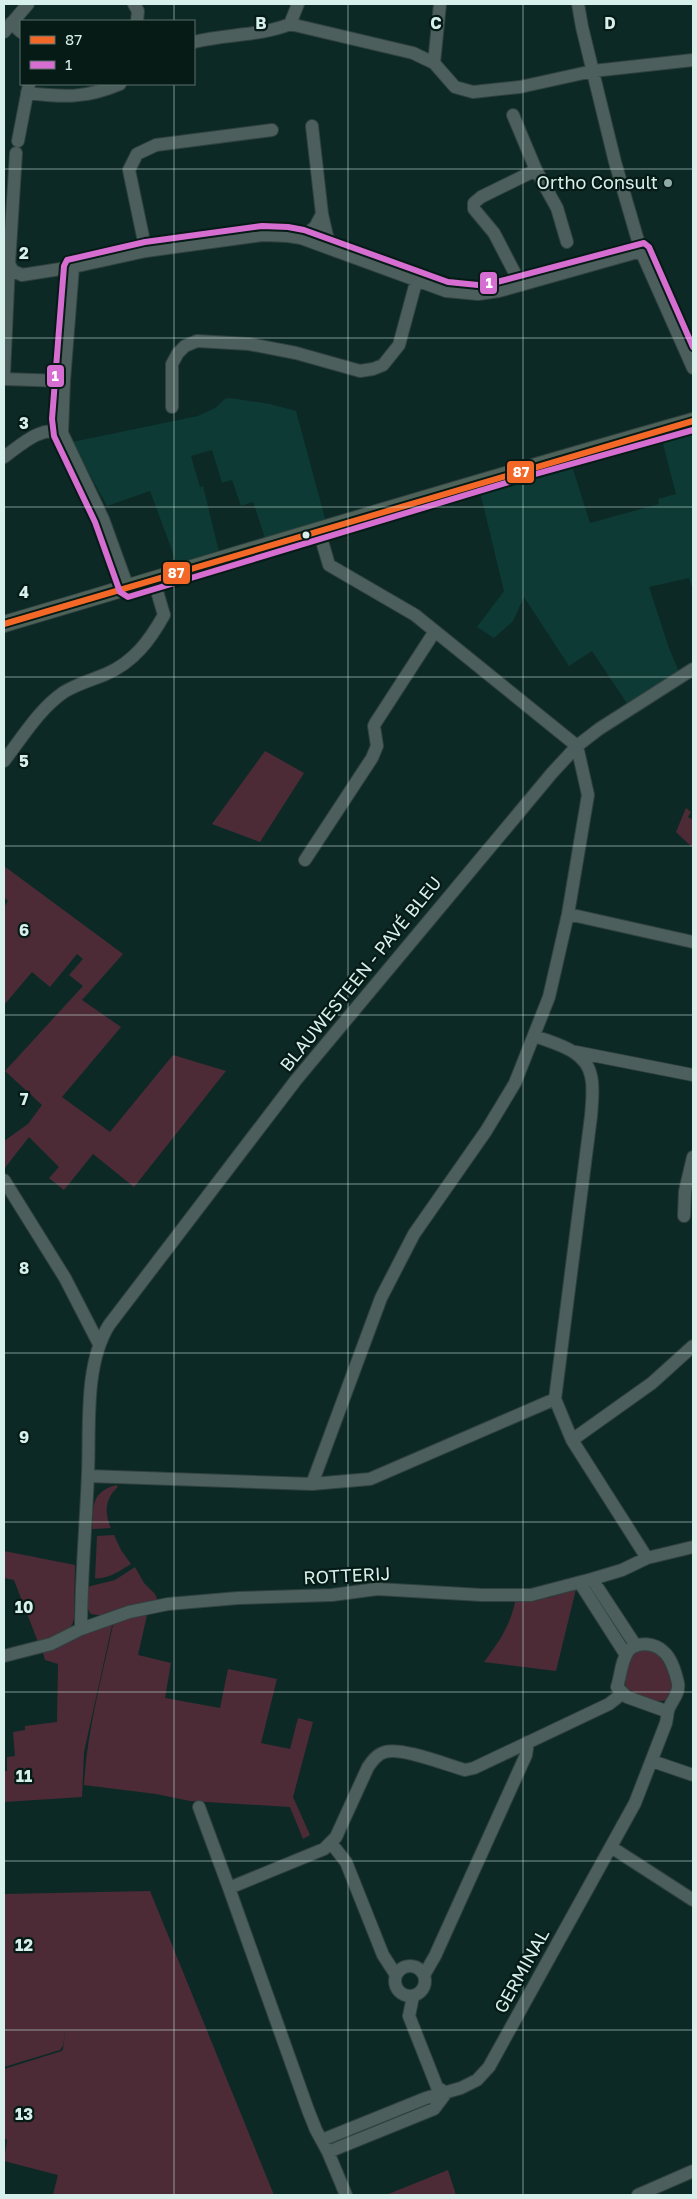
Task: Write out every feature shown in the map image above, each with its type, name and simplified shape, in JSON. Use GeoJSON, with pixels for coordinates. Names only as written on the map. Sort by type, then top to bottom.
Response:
{"type":"FeatureCollection","features":[{"type":"Feature","properties":{"kind":"main road"},"geometry":{"type":"LineString","coordinates":[[4,624],[154,581],[530,466],[693,421]]}},
{"type":"Feature","properties":{"kind":"street"},"geometry":{"type":"LineString","coordinates":[[20,32],[7,27],[28,4]]}},
{"type":"Feature","properties":{"kind":"street"},"geometry":{"type":"LineString","coordinates":[[134,4],[138,11],[137,20]]}},
{"type":"Feature","properties":{"kind":"street"},"geometry":{"type":"LineString","coordinates":[[290,24],[298,4]]}},
{"type":"Feature","properties":{"kind":"street"},"geometry":{"type":"LineString","coordinates":[[434,63],[440,4]]}},
{"type":"Feature","properties":{"kind":"street"},"geometry":{"type":"LineString","coordinates":[[578,4],[615,162],[641,251],[693,368]]}},
{"type":"Feature","properties":{"kind":"street"},"geometry":{"type":"LineString","coordinates":[[195,42],[214,36],[278,30],[290,24],[413,53],[434,63],[455,87],[473,92],[520,87],[593,71],[693,60]]}},
{"type":"Feature","properties":{"kind":"street"},"geometry":{"type":"LineString","coordinates":[[4,374],[17,147],[28,88],[68,97],[104,90],[117,85]]}},
{"type":"Feature","properties":{"kind":"street"},"geometry":{"type":"LineString","coordinates":[[513,115],[536,170],[557,208],[567,242]]}},
{"type":"Feature","properties":{"kind":"street"},"geometry":{"type":"LineString","coordinates":[[312,126],[322,214],[327,236],[336,251]]}},
{"type":"Feature","properties":{"kind":"street"},"geometry":{"type":"LineString","coordinates":[[146,252],[129,170],[137,154],[156,145],[272,130]]}},
{"type":"Feature","properties":{"kind":"street"},"geometry":{"type":"LineString","coordinates":[[521,285],[494,233],[474,209],[474,203],[481,197],[536,170]]}},
{"type":"Feature","properties":{"kind":"street"},"geometry":{"type":"LineString","coordinates":[[301,238],[315,227],[322,214]]}},
{"type":"Feature","properties":{"kind":"street"},"geometry":{"type":"LineString","coordinates":[[9,264],[13,271],[22,275],[146,252],[263,235],[301,238],[416,282],[446,291],[478,294],[521,285],[641,251]]}},
{"type":"Feature","properties":{"kind":"street"},"geometry":{"type":"LineString","coordinates":[[73,267],[62,433],[103,520],[128,588]]}},
{"type":"Feature","properties":{"kind":"street"},"geometry":{"type":"LineString","coordinates":[[172,407],[172,364],[178,353],[185,346],[197,341],[250,344],[296,353],[360,371],[373,369],[384,364],[399,345],[416,282]]}},
{"type":"Feature","properties":{"kind":"street"},"geometry":{"type":"LineString","coordinates":[[4,379],[64,381]]}},
{"type":"Feature","properties":{"kind":"street"},"geometry":{"type":"LineString","coordinates":[[4,457],[42,432],[53,429],[62,433]]}},
{"type":"Feature","properties":{"kind":"street"},"geometry":{"type":"LineString","coordinates":[[312,1484],[381,1298],[414,1234],[486,1131],[515,1083],[535,1036],[549,997],[568,914],[588,795],[577,746],[415,615],[329,565],[319,530]]}},
{"type":"Feature","properties":{"kind":"street"},"geometry":{"type":"LineString","coordinates":[[4,761],[47,706],[70,689],[107,674],[131,660],[148,640],[164,615],[154,581]]}},
{"type":"Feature","properties":{"kind":"street"},"geometry":{"type":"LineString","coordinates":[[305,860],[372,758],[377,746],[374,726],[435,631]]}},
{"type":"Feature","properties":{"kind":"street","name":"BLAUWESTEEN - PAVÉ BLEU"},"geometry":{"type":"LineString","coordinates":[[81,1629],[81,1579],[92,1385],[99,1344],[109,1325],[296,1080],[495,840],[577,746],[599,729],[693,669]]}},
{"type":"Feature","properties":{"kind":"street"},"geometry":{"type":"LineString","coordinates":[[568,914],[693,942]]}},
{"type":"Feature","properties":{"kind":"street"},"geometry":{"type":"LineString","coordinates":[[535,1036],[574,1052],[693,1075]]}},
{"type":"Feature","properties":{"kind":"street"},"geometry":{"type":"LineString","coordinates":[[574,1052],[585,1062],[592,1075],[591,1116],[555,1399],[572,1440],[647,1558]]}},
{"type":"Feature","properties":{"kind":"street"},"geometry":{"type":"LineString","coordinates":[[684,1216],[685,1191],[693,1157]]}},
{"type":"Feature","properties":{"kind":"street"},"geometry":{"type":"LineString","coordinates":[[4,1180],[65,1278],[99,1344]]}},
{"type":"Feature","properties":{"kind":"street"},"geometry":{"type":"LineString","coordinates":[[572,1440],[652,1383],[693,1346]]}},
{"type":"Feature","properties":{"kind":"street"},"geometry":{"type":"LineString","coordinates":[[88,1476],[312,1484],[370,1479],[555,1399]]}},
{"type":"Feature","properties":{"kind":"street","name":"ROTTERIJ"},"geometry":{"type":"LineString","coordinates":[[4,1656],[51,1644],[81,1629],[129,1612],[191,1601],[377,1590],[531,1595],[622,1570],[647,1558],[693,1547]]}},
{"type":"Feature","properties":{"kind":"street"},"geometry":{"type":"LineString","coordinates":[[586,1581],[636,1646],[626,1655],[617,1687],[628,1697],[668,1710]]}},
{"type":"Feature","properties":{"kind":"street"},"geometry":{"type":"LineString","coordinates":[[586,1581],[626,1655]]}},
{"type":"Feature","properties":{"kind":"street","name":"GERMINAL"},"geometry":{"type":"LineString","coordinates":[[322,2140],[426,2098],[446,2093],[477,2080],[489,2067],[635,1803],[666,1723],[668,1710],[672,1706],[678,1690],[678,1683],[670,1660],[664,1651],[650,1645],[636,1646]]}},
{"type":"Feature","properties":{"kind":"street"},"geometry":{"type":"LineString","coordinates":[[229,1888],[324,1849],[331,1843],[336,1837],[368,1767],[384,1752],[398,1751],[465,1770],[474,1768],[609,1704],[623,1693]]}},
{"type":"Feature","properties":{"kind":"street"},"geometry":{"type":"LineString","coordinates":[[331,1843],[346,1862],[383,1955],[396,1975],[396,1987],[399,1992],[404,1995],[413,1996],[421,1992],[424,1987],[424,1975],[435,1956],[526,1754],[528,1742]]}},
{"type":"Feature","properties":{"kind":"street"},"geometry":{"type":"LineString","coordinates":[[652,1760],[693,1775]]}},
{"type":"Feature","properties":{"kind":"street"},"geometry":{"type":"LineString","coordinates":[[198,1807],[308,2110],[346,2195]]}},
{"type":"Feature","properties":{"kind":"street"},"geometry":{"type":"LineString","coordinates":[[611,1847],[693,1900]]}},
{"type":"Feature","properties":{"kind":"street"},"geometry":{"type":"LineString","coordinates":[[396,1975],[404,1967],[410,1966],[421,1970],[424,1975]]}},
{"type":"Feature","properties":{"kind":"street"},"geometry":{"type":"LineString","coordinates":[[413,1996],[409,2016],[437,2088],[446,2093]]}},
{"type":"Feature","properties":{"kind":"street","name":"GERMINAL"},"geometry":{"type":"LineString","coordinates":[[328,2152],[434,2109],[446,2093]]}},
{"type":"Feature","properties":{"kind":"street"},"geometry":{"type":"LineString","coordinates":[[638,2195],[693,2171]]}},
{"type":"Feature","properties":{"kind":"shaded area"},"geometry":{"type":"Polygon","coordinates":[[[230,398],[270,404],[296,411],[326,522],[265,538],[253,502],[241,506],[232,480],[222,483],[212,450],[191,456],[200,487],[203,486],[219,552],[177,564],[150,491],[107,506],[72,442],[198,416],[215,408],[225,399],[230,398]]]}},
{"type":"Feature","properties":{"kind":"shaded area"},"geometry":{"type":"Polygon","coordinates":[[[693,430],[693,591],[689,578],[649,587],[679,672],[628,705],[592,651],[569,666],[524,597],[513,621],[494,638],[477,627],[504,591],[480,492],[572,466],[590,523],[659,504],[658,499],[676,494],[662,440],[693,430]]]}},
{"type":"Feature","properties":{"kind":"shaded area"},"geometry":{"type":"Polygon","coordinates":[[[265,751],[304,773],[260,842],[212,824],[265,751]]]}},
{"type":"Feature","properties":{"kind":"shaded area"},"geometry":{"type":"Polygon","coordinates":[[[686,808],[691,812],[688,817],[693,820],[693,848],[676,832],[686,808]]]}},
{"type":"Feature","properties":{"kind":"shaded area"},"geometry":{"type":"Polygon","coordinates":[[[4,866],[123,954],[82,1000],[121,1027],[62,1097],[110,1132],[173,1055],[226,1071],[134,1187],[93,1154],[64,1190],[49,1178],[59,1167],[29,1137],[4,1169],[4,1141],[28,1124],[42,1105],[5,1071],[83,986],[69,975],[83,959],[77,954],[50,987],[32,972],[4,1005],[4,907],[8,901],[4,897],[4,866]]]}},
{"type":"Feature","properties":{"kind":"shaded area"},"geometry":{"type":"Polygon","coordinates":[[[116,1485],[118,1487],[110,1496],[107,1506],[107,1517],[111,1528],[92,1529],[95,1501],[102,1492],[116,1485]]]}},
{"type":"Feature","properties":{"kind":"shaded area"},"geometry":{"type":"Polygon","coordinates":[[[114,1535],[121,1550],[131,1564],[109,1576],[95,1578],[97,1536],[114,1535]]]}},
{"type":"Feature","properties":{"kind":"shaded area"},"geometry":{"type":"Polygon","coordinates":[[[4,1551],[75,1565],[74,1618],[66,1632],[38,1642],[14,1580],[4,1578],[4,1551]]]}},
{"type":"Feature","properties":{"kind":"shaded area"},"geometry":{"type":"Polygon","coordinates":[[[135,1567],[144,1583],[155,1594],[158,1601],[104,1616],[91,1614],[87,1608],[87,1587],[115,1580],[135,1567]]]}},
{"type":"Feature","properties":{"kind":"shaded area"},"geometry":{"type":"Polygon","coordinates":[[[568,1589],[576,1589],[556,1671],[484,1662],[503,1634],[515,1602],[552,1597],[568,1589]]]}},
{"type":"Feature","properties":{"kind":"shaded area"},"geometry":{"type":"Polygon","coordinates":[[[147,1615],[138,1655],[171,1663],[165,1698],[220,1708],[228,1669],[277,1679],[261,1743],[290,1749],[298,1718],[313,1722],[293,1797],[310,1835],[303,1839],[290,1807],[190,1801],[156,1794],[84,1785],[88,1743],[114,1620],[147,1615]]]}},
{"type":"Feature","properties":{"kind":"shaded area"},"geometry":{"type":"Polygon","coordinates":[[[113,1621],[84,1752],[82,1797],[4,1802],[4,1771],[7,1771],[7,1757],[15,1756],[13,1732],[25,1730],[25,1726],[57,1722],[58,1664],[45,1660],[42,1650],[113,1621]]]}},
{"type":"Feature","properties":{"kind":"shaded area"},"geometry":{"type":"Polygon","coordinates":[[[644,1648],[659,1654],[668,1672],[672,1690],[670,1696],[665,1700],[657,1701],[643,1697],[630,1691],[625,1684],[629,1662],[633,1653],[644,1648]]]}},
{"type":"Feature","properties":{"kind":"shaded area"},"geometry":{"type":"Polygon","coordinates":[[[150,1891],[274,2195],[53,2195],[58,2175],[4,2161],[7,2140],[4,2138],[4,2069],[62,2051],[63,2049],[66,2026],[63,2046],[60,2050],[4,2067],[4,1894],[150,1891]]]}},
{"type":"Feature","properties":{"kind":"shaded area"},"geometry":{"type":"Polygon","coordinates":[[[448,2170],[456,2195],[386,2195],[448,2170]]]}},
{"type":"Feature","properties":{"kind":"transit line","name":"1"},"geometry":{"type":"LineString","coordinates":[[693,347],[649,247],[644,243],[497,282],[478,285],[448,282],[304,230],[262,226],[145,242],[67,260],[64,266],[52,419],[54,436],[95,522],[120,592],[128,597],[532,475],[693,430]]}},
{"type":"Feature","properties":{"kind":"transit line","name":"87"},"geometry":{"type":"LineString","coordinates":[[4,624],[693,421]]}},
{"type":"Feature","properties":{"kind":"place","name":"Ortho Consult"},"geometry":{"type":"Point","coordinates":[668,183]}}]}
